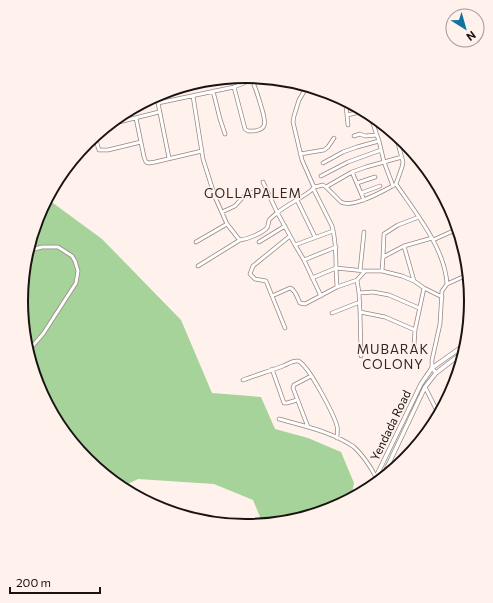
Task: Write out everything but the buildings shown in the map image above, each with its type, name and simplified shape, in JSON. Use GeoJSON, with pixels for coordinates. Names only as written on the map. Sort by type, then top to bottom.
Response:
{"type":"FeatureCollection","features":[{"type":"Feature","properties":{"kind":"main road","name":"Yendada Road"},"geometry":{"type":"LineString","coordinates":[[376,476],[421,384],[432,368],[460,348]]}},
{"type":"Feature","properties":{"kind":"main road","name":"Yendada Road"},"geometry":{"type":"LineString","coordinates":[[386,470],[425,387],[436,373],[458,356]]}},
{"type":"Feature","properties":{"kind":"street"},"geometry":{"type":"LineString","coordinates":[[159,102],[234,87],[242,83]]}},
{"type":"Feature","properties":{"kind":"street"},"geometry":{"type":"LineString","coordinates":[[234,87],[245,129],[248,131],[257,131],[262,129],[265,119],[254,83]]}},
{"type":"Feature","properties":{"kind":"street"},"geometry":{"type":"LineString","coordinates":[[214,91],[225,134]]}},
{"type":"Feature","properties":{"kind":"street"},"geometry":{"type":"LineString","coordinates":[[305,91],[299,100],[293,119],[294,126],[300,154],[306,170],[332,226],[336,247],[337,287]]}},
{"type":"Feature","properties":{"kind":"street"},"geometry":{"type":"LineString","coordinates":[[193,96],[203,159],[215,197],[227,224],[240,240]]}},
{"type":"Feature","properties":{"kind":"street"},"geometry":{"type":"LineString","coordinates":[[158,102],[169,158]]}},
{"type":"Feature","properties":{"kind":"street"},"geometry":{"type":"LineString","coordinates":[[345,107],[348,125]]}},
{"type":"Feature","properties":{"kind":"street"},"geometry":{"type":"LineString","coordinates":[[124,121],[159,112]]}},
{"type":"Feature","properties":{"kind":"street"},"geometry":{"type":"LineString","coordinates":[[347,115],[357,113]]}},
{"type":"Feature","properties":{"kind":"street"},"geometry":{"type":"LineString","coordinates":[[136,118],[146,162],[152,163],[202,151]]}},
{"type":"Feature","properties":{"kind":"street"},"geometry":{"type":"LineString","coordinates":[[373,123],[384,162],[394,185],[418,217],[432,239],[443,264],[447,284]]}},
{"type":"Feature","properties":{"kind":"street"},"geometry":{"type":"LineString","coordinates":[[354,136],[360,134],[365,136],[377,135]]}},
{"type":"Feature","properties":{"kind":"street"},"geometry":{"type":"LineString","coordinates":[[300,154],[324,150],[334,138]]}},
{"type":"Feature","properties":{"kind":"street"},"geometry":{"type":"LineString","coordinates":[[97,142],[99,150],[103,151],[141,142]]}},
{"type":"Feature","properties":{"kind":"street"},"geometry":{"type":"LineString","coordinates":[[323,162],[348,150],[379,142]]}},
{"type":"Feature","properties":{"kind":"street"},"geometry":{"type":"LineString","coordinates":[[198,266],[240,240],[266,229],[270,220],[277,212],[297,200],[314,187],[323,185],[343,204],[350,204],[364,200],[394,185],[403,162],[398,144]]}},
{"type":"Feature","properties":{"kind":"street"},"geometry":{"type":"LineString","coordinates":[[321,176],[352,161],[381,150]]}},
{"type":"Feature","properties":{"kind":"street"},"geometry":{"type":"LineString","coordinates":[[326,187],[352,172],[402,157]]}},
{"type":"Feature","properties":{"kind":"street"},"geometry":{"type":"LineString","coordinates":[[352,172],[364,200]]}},
{"type":"Feature","properties":{"kind":"street"},"geometry":{"type":"LineString","coordinates":[[357,183],[376,177]]}},
{"type":"Feature","properties":{"kind":"street"},"geometry":{"type":"LineString","coordinates":[[263,182],[321,296]]}},
{"type":"Feature","properties":{"kind":"street"},"geometry":{"type":"LineString","coordinates":[[361,193],[380,186]]}},
{"type":"Feature","properties":{"kind":"street"},"geometry":{"type":"LineString","coordinates":[[222,212],[235,206],[243,196],[255,191]]}},
{"type":"Feature","properties":{"kind":"street"},"geometry":{"type":"LineString","coordinates":[[297,200],[315,237]]}},
{"type":"Feature","properties":{"kind":"street"},"geometry":{"type":"LineString","coordinates":[[382,271],[384,234],[418,217]]}},
{"type":"Feature","properties":{"kind":"street"},"geometry":{"type":"LineString","coordinates":[[196,242],[227,224]]}},
{"type":"Feature","properties":{"kind":"street"},"geometry":{"type":"LineString","coordinates":[[259,242],[285,226]]}},
{"type":"Feature","properties":{"kind":"street"},"geometry":{"type":"LineString","coordinates":[[295,245],[333,231]]}},
{"type":"Feature","properties":{"kind":"street"},"geometry":{"type":"LineString","coordinates":[[383,257],[404,246],[432,239],[453,231]]}},
{"type":"Feature","properties":{"kind":"street"},"geometry":{"type":"LineString","coordinates":[[272,296],[290,288],[295,291],[300,303],[305,304],[337,287],[357,280],[363,271],[364,232]]}},
{"type":"Feature","properties":{"kind":"street"},"geometry":{"type":"LineString","coordinates":[[285,328],[266,281],[255,279],[250,274],[253,266],[290,236]]}},
{"type":"Feature","properties":{"kind":"street"},"geometry":{"type":"LineString","coordinates":[[404,246],[414,281]]}},
{"type":"Feature","properties":{"kind":"street"},"geometry":{"type":"LineString","coordinates":[[32,346],[43,334],[76,283],[78,271],[72,256],[58,247],[42,247],[34,249]]}},
{"type":"Feature","properties":{"kind":"street"},"geometry":{"type":"LineString","coordinates":[[304,260],[336,247]]}},
{"type":"Feature","properties":{"kind":"street"},"geometry":{"type":"LineString","coordinates":[[312,278],[336,268],[363,271],[382,271],[414,281],[442,297]]}},
{"type":"Feature","properties":{"kind":"street"},"geometry":{"type":"LineString","coordinates":[[436,373],[432,368],[432,360],[440,324],[442,291],[447,284],[464,277]]}},
{"type":"Feature","properties":{"kind":"street"},"geometry":{"type":"LineString","coordinates":[[357,280],[360,302],[361,356]]}},
{"type":"Feature","properties":{"kind":"street"},"geometry":{"type":"LineString","coordinates":[[414,346],[415,330],[424,288]]}},
{"type":"Feature","properties":{"kind":"street"},"geometry":{"type":"LineString","coordinates":[[359,293],[373,292],[389,295],[419,308]]}},
{"type":"Feature","properties":{"kind":"street"},"geometry":{"type":"LineString","coordinates":[[332,313],[360,302]]}},
{"type":"Feature","properties":{"kind":"street"},"geometry":{"type":"LineString","coordinates":[[360,312],[385,317],[415,330]]}},
{"type":"Feature","properties":{"kind":"street"},"geometry":{"type":"LineString","coordinates":[[242,380],[298,361],[311,376],[325,398],[337,427],[337,438]]}},
{"type":"Feature","properties":{"kind":"street"},"geometry":{"type":"LineString","coordinates":[[272,369],[284,403],[297,400]]}},
{"type":"Feature","properties":{"kind":"street"},"geometry":{"type":"LineString","coordinates":[[308,427],[293,386],[294,384],[311,376]]}},
{"type":"Feature","properties":{"kind":"street"},"geometry":{"type":"LineString","coordinates":[[425,387],[436,410]]}},
{"type":"Feature","properties":{"kind":"street"},"geometry":{"type":"LineString","coordinates":[[279,419],[321,431],[337,438],[354,448],[368,463],[376,476]]}},
{"type":"Feature","properties":{"kind":"green space"},"geometry":{"type":"Polygon","coordinates":[[[52,203],[102,239],[181,320],[212,393],[261,397],[275,429],[308,438],[341,452],[354,483],[352,493],[330,503],[303,513],[261,520],[253,500],[214,484],[138,479],[127,484],[102,466],[82,446],[57,411],[35,358],[28,316],[28,287],[35,245],[52,203]]]}},
{"type":"Feature","properties":{"kind":"district","name":"GOLLAPALEM"},"geometry":{"type":"Point","coordinates":[253,193]}},
{"type":"Feature","properties":{"kind":"district","name":"MUBARAK COLONY"},"geometry":{"type":"Point","coordinates":[393,356]}}]}
